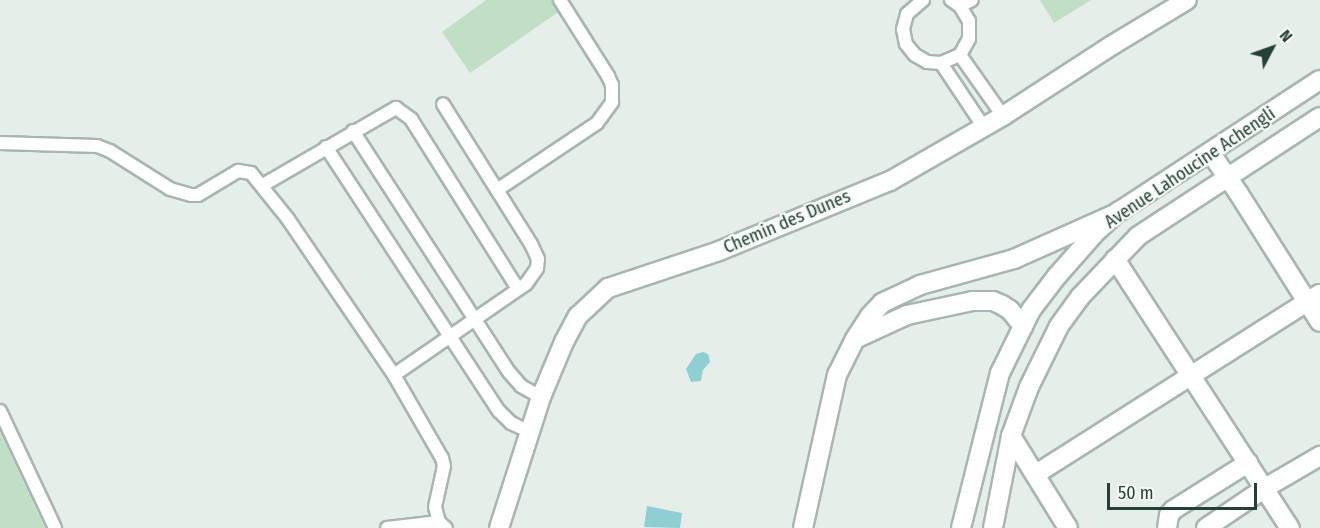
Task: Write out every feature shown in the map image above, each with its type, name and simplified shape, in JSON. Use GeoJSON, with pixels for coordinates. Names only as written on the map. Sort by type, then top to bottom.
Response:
{"type":"FeatureCollection","features":[{"type":"Feature","properties":{"kind":"street","name":"Chemin des Dunes"},"geometry":{"type":"LineString","coordinates":[[499,528],[541,397],[564,342],[578,315],[608,288],[719,251],[890,181],[1003,116],[1187,0]]}},
{"type":"Feature","properties":{"kind":"street","name":"Avenue Lahoucine Achengli"},"geometry":{"type":"LineString","coordinates":[[961,528],[1000,373],[1023,326],[1057,276],[1094,234],[1118,212],[1320,80]]}},
{"type":"Feature","properties":{"kind":"street","name":"Avenue Lahoucine Achengli"},"geometry":{"type":"LineString","coordinates":[[993,528],[1011,436],[1041,358],[1059,326],[1115,259],[1138,236],[1226,176],[1320,117]]}},
{"type":"Feature","properties":{"kind":"street"},"geometry":{"type":"LineString","coordinates":[[1210,152],[1314,298],[1320,322]]}},
{"type":"Feature","properties":{"kind":"street"},"geometry":{"type":"LineString","coordinates":[[803,528],[837,375],[855,339],[870,316],[882,303],[897,294],[932,281],[1014,259],[1118,212]]}},
{"type":"Feature","properties":{"kind":"street"},"geometry":{"type":"LineString","coordinates":[[1115,259],[1290,528]]}},
{"type":"Feature","properties":{"kind":"street"},"geometry":{"type":"LineString","coordinates":[[1036,474],[1314,298]]}},
{"type":"Feature","properties":{"kind":"street"},"geometry":{"type":"LineString","coordinates":[[855,339],[907,315],[973,301],[1002,305],[1010,310],[1023,326]]}},
{"type":"Feature","properties":{"kind":"street"},"geometry":{"type":"LineString","coordinates":[[1011,436],[1068,528]]}},
{"type":"Feature","properties":{"kind":"street"},"geometry":{"type":"LineString","coordinates":[[1206,528],[1265,488],[1320,456]]}},
{"type":"Feature","properties":{"kind":"street"},"geometry":{"type":"LineString","coordinates":[[1167,528],[1169,515],[1173,510],[1248,462]]}},
{"type":"Feature","properties":{"kind":"lane"},"geometry":{"type":"LineString","coordinates":[[497,190],[597,123],[612,102],[612,85],[608,76],[560,0]]}},
{"type":"Feature","properties":{"kind":"lane"},"geometry":{"type":"LineString","coordinates":[[923,0],[907,14],[903,29],[906,44],[921,58],[941,63],[960,55],[969,39],[969,21],[956,3],[972,0]]}},
{"type":"Feature","properties":{"kind":"lane"},"geometry":{"type":"LineString","coordinates":[[960,55],[1003,116]]}},
{"type":"Feature","properties":{"kind":"lane"},"geometry":{"type":"LineString","coordinates":[[941,63],[983,126]]}},
{"type":"Feature","properties":{"kind":"lane"},"geometry":{"type":"LineString","coordinates":[[394,375],[519,289],[535,274],[538,259],[531,244],[443,104]]}},
{"type":"Feature","properties":{"kind":"lane"},"geometry":{"type":"LineString","coordinates":[[263,185],[387,111],[396,108],[404,111],[519,289]]}},
{"type":"Feature","properties":{"kind":"lane"},"geometry":{"type":"LineString","coordinates":[[353,131],[509,372],[522,386],[541,397]]}},
{"type":"Feature","properties":{"kind":"lane"},"geometry":{"type":"LineString","coordinates":[[0,143],[97,146],[110,151],[170,189],[190,195],[198,195],[242,170],[251,173],[263,185],[394,375],[442,458],[444,466],[435,507],[443,525],[387,528]]}},
{"type":"Feature","properties":{"kind":"lane"},"geometry":{"type":"LineString","coordinates":[[326,147],[499,411],[511,423],[530,432]]}},
{"type":"Feature","properties":{"kind":"lane"},"geometry":{"type":"LineString","coordinates":[[0,411],[54,528]]}},
{"type":"Feature","properties":{"kind":"green space"},"geometry":{"type":"Polygon","coordinates":[[[486,0],[553,0],[560,11],[470,73],[442,32],[486,0]]]}},
{"type":"Feature","properties":{"kind":"green space"},"geometry":{"type":"Polygon","coordinates":[[[1040,0],[1091,0],[1054,23],[1040,0]]]}},
{"type":"Feature","properties":{"kind":"green space"},"geometry":{"type":"Polygon","coordinates":[[[0,432],[45,528],[0,528],[0,432]]]}},
{"type":"Feature","properties":{"kind":"water"},"geometry":{"type":"Polygon","coordinates":[[[703,352],[708,354],[710,362],[703,370],[701,381],[691,382],[686,369],[696,354],[703,352]]]}},
{"type":"Feature","properties":{"kind":"water"},"geometry":{"type":"Polygon","coordinates":[[[647,506],[682,513],[680,528],[644,527],[647,506]]]}}]}
